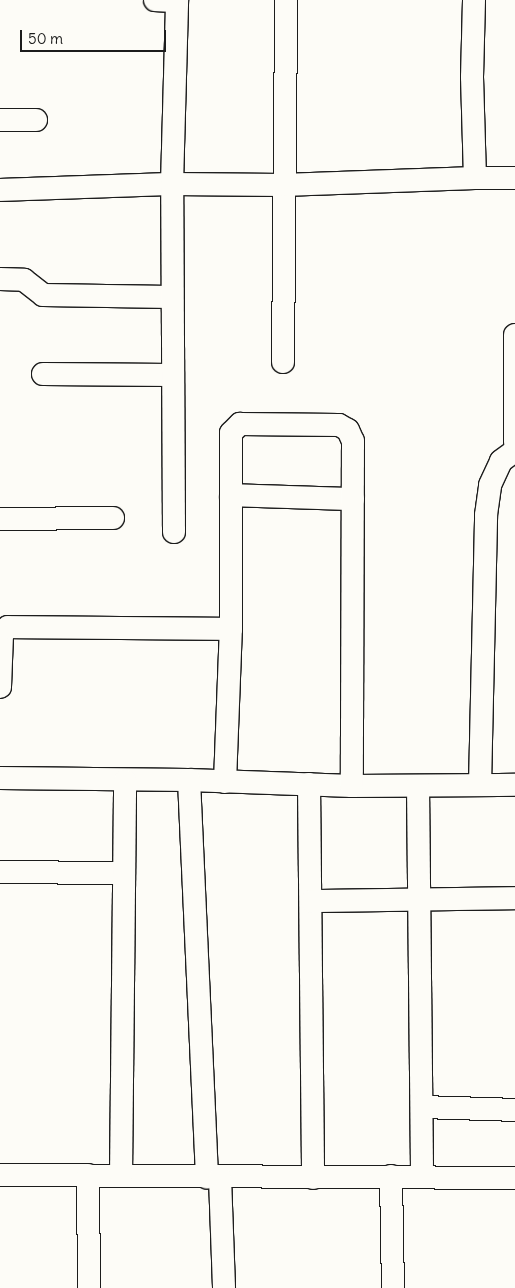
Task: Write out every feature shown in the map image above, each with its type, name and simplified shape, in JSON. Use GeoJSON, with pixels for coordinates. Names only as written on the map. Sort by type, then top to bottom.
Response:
{"type":"FeatureCollection","features":[{"type":"Feature","properties":{"kind":"street"},"geometry":{"type":"LineString","coordinates":[[155,0],[177,0],[171,297],[174,532]]}},
{"type":"Feature","properties":{"kind":"street"},"geometry":{"type":"LineString","coordinates":[[283,362],[286,0]]}},
{"type":"Feature","properties":{"kind":"street"},"geometry":{"type":"LineString","coordinates":[[474,0],[472,77],[475,178]]}},
{"type":"Feature","properties":{"kind":"street"},"geometry":{"type":"LineString","coordinates":[[0,120],[36,120]]}},
{"type":"Feature","properties":{"kind":"street"},"geometry":{"type":"LineString","coordinates":[[0,190],[172,184],[283,185],[515,178]]}},
{"type":"Feature","properties":{"kind":"street"},"geometry":{"type":"LineString","coordinates":[[0,279],[24,280],[43,295],[171,297]]}},
{"type":"Feature","properties":{"kind":"street"},"geometry":{"type":"LineString","coordinates":[[515,335],[515,442]]}},
{"type":"Feature","properties":{"kind":"street"},"geometry":{"type":"LineString","coordinates":[[43,374],[172,375]]}},
{"type":"Feature","properties":{"kind":"street"},"geometry":{"type":"LineString","coordinates":[[225,782],[231,629],[231,433],[234,427],[240,424],[339,425],[348,430],[353,441],[352,786]]}},
{"type":"Feature","properties":{"kind":"street"},"geometry":{"type":"LineString","coordinates":[[480,785],[486,514],[490,484],[501,461],[515,451]]}},
{"type":"Feature","properties":{"kind":"street"},"geometry":{"type":"LineString","coordinates":[[231,494],[353,499]]}},
{"type":"Feature","properties":{"kind":"street"},"geometry":{"type":"LineString","coordinates":[[0,519],[113,518]]}},
{"type":"Feature","properties":{"kind":"street"},"geometry":{"type":"LineString","coordinates":[[0,687],[2,634],[8,627],[231,629]]}},
{"type":"Feature","properties":{"kind":"street"},"geometry":{"type":"LineString","coordinates":[[0,778],[125,782],[189,780],[352,786],[515,785]]}},
{"type":"Feature","properties":{"kind":"street"},"geometry":{"type":"LineString","coordinates":[[189,780],[214,1178],[224,1288]]}},
{"type":"Feature","properties":{"kind":"street"},"geometry":{"type":"LineString","coordinates":[[121,1176],[125,782]]}},
{"type":"Feature","properties":{"kind":"street"},"geometry":{"type":"LineString","coordinates":[[309,784],[312,900],[313,1178]]}},
{"type":"Feature","properties":{"kind":"street"},"geometry":{"type":"LineString","coordinates":[[418,786],[422,1177]]}},
{"type":"Feature","properties":{"kind":"street"},"geometry":{"type":"LineString","coordinates":[[0,872],[123,873]]}},
{"type":"Feature","properties":{"kind":"street"},"geometry":{"type":"LineString","coordinates":[[312,900],[515,898]]}},
{"type":"Feature","properties":{"kind":"street"},"geometry":{"type":"LineString","coordinates":[[422,1108],[515,1110]]}},
{"type":"Feature","properties":{"kind":"street"},"geometry":{"type":"LineString","coordinates":[[0,1175],[214,1178],[390,1176],[515,1178]]}},
{"type":"Feature","properties":{"kind":"street"},"geometry":{"type":"LineString","coordinates":[[88,1176],[89,1288]]}},
{"type":"Feature","properties":{"kind":"street"},"geometry":{"type":"LineString","coordinates":[[390,1176],[394,1288]]}}]}
